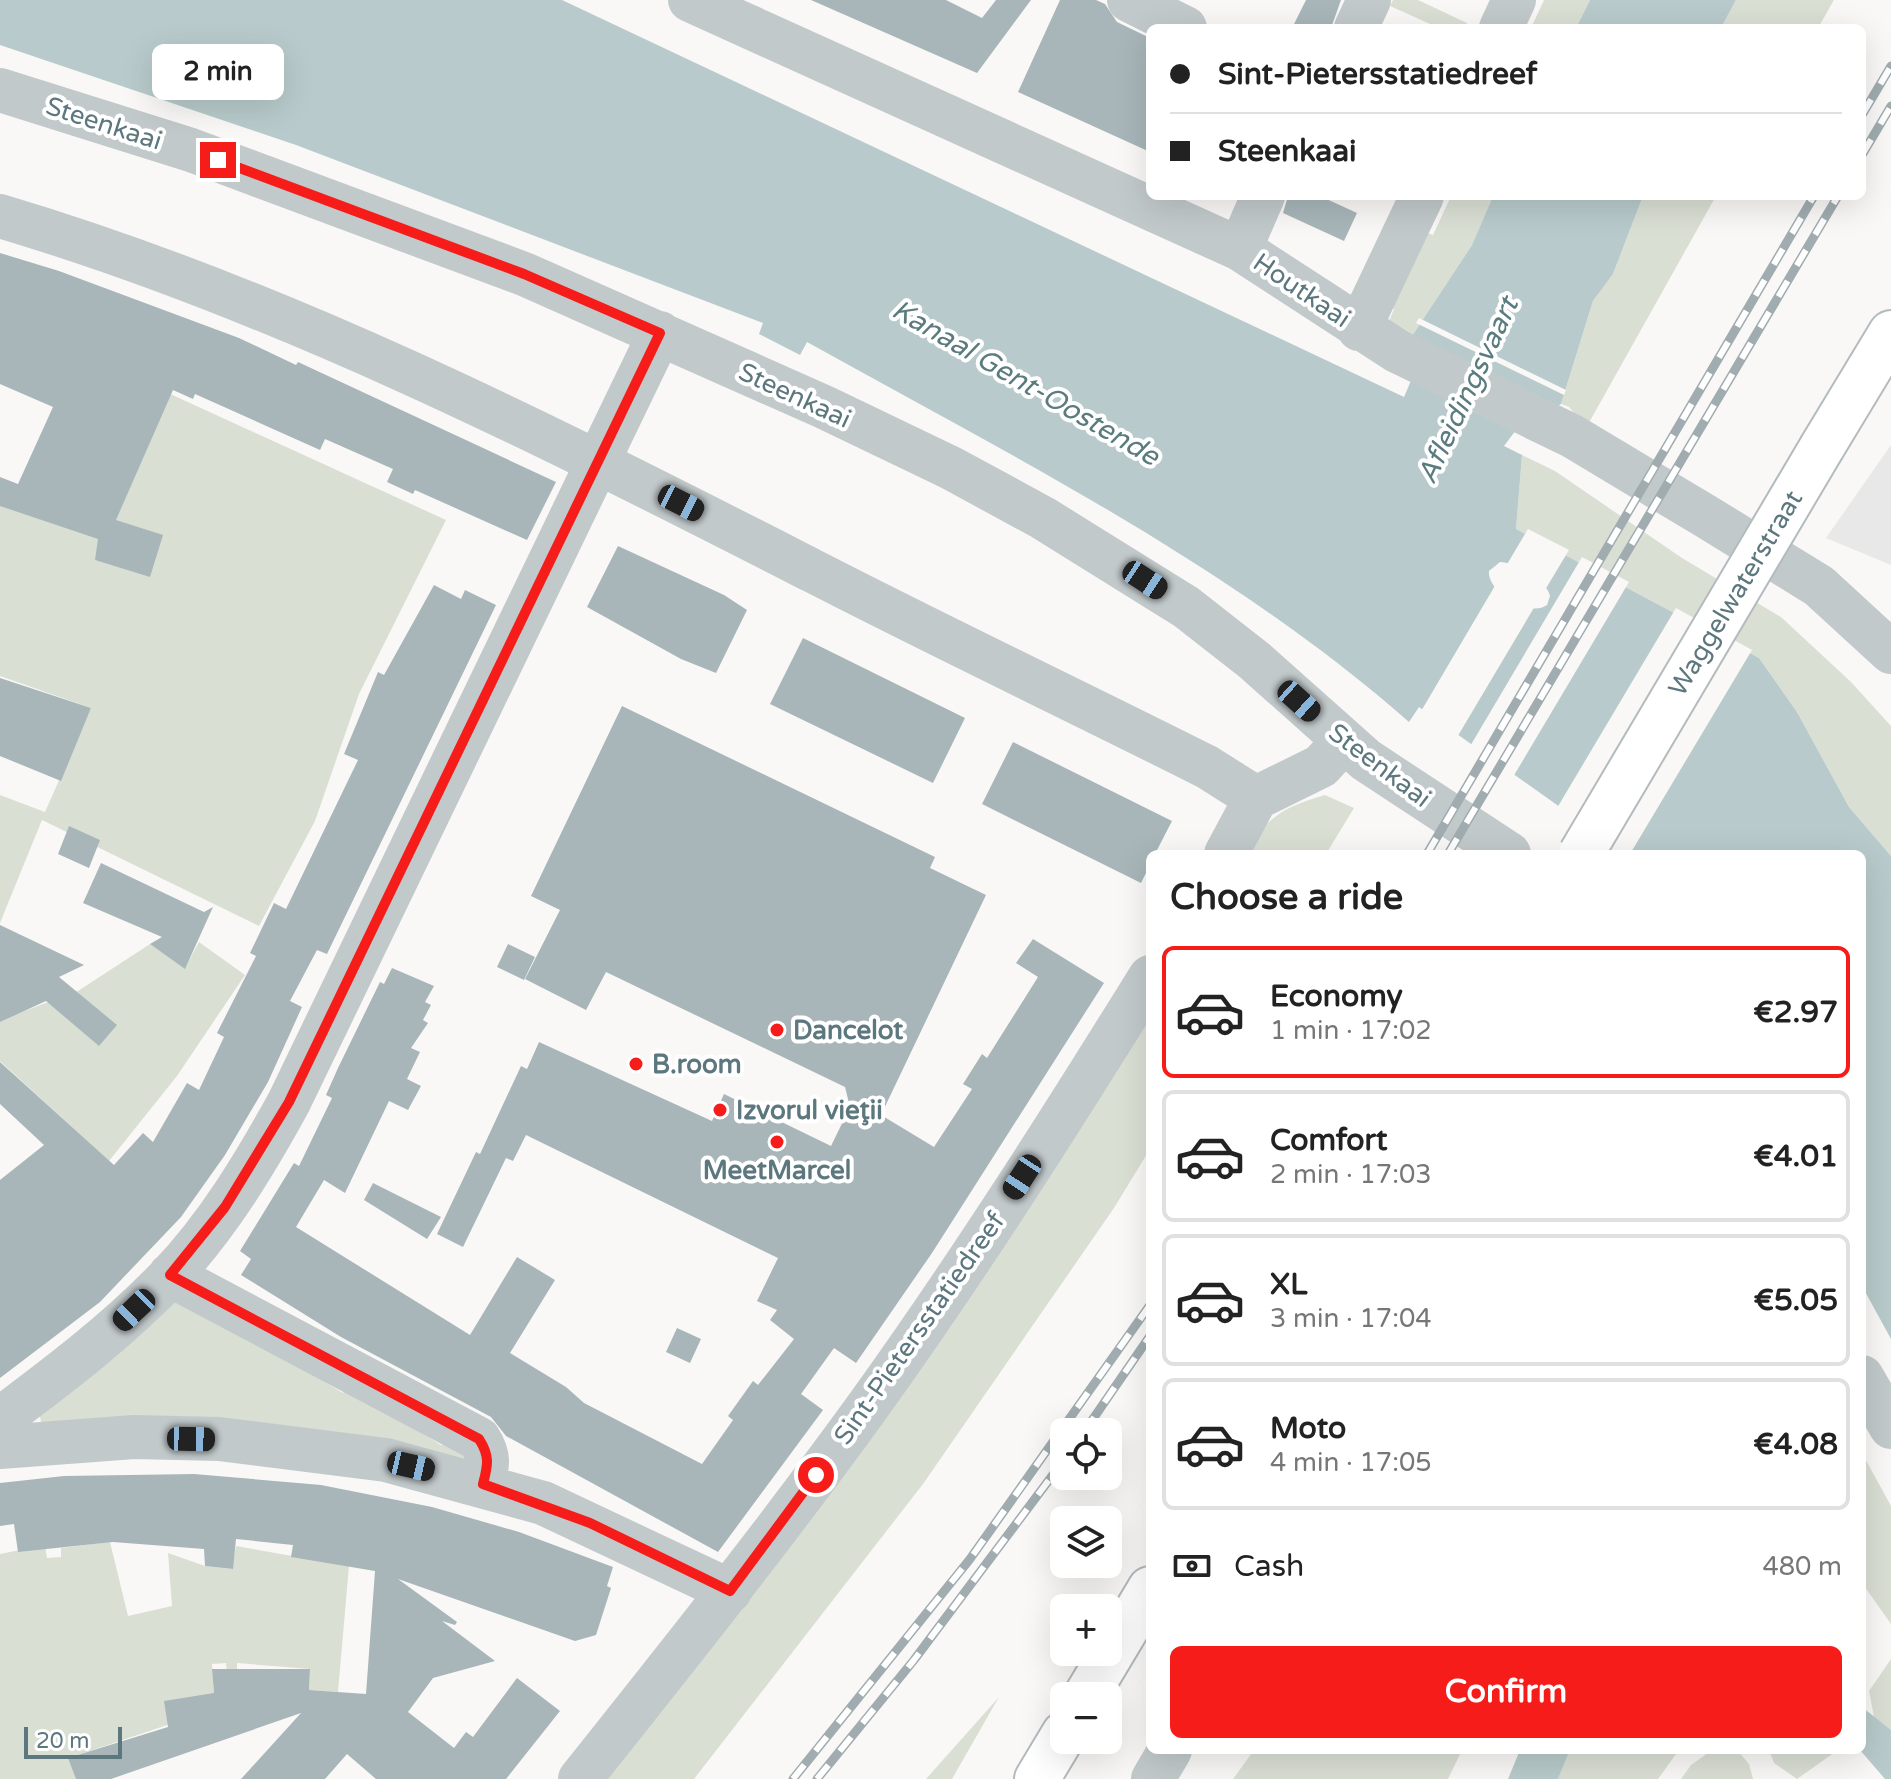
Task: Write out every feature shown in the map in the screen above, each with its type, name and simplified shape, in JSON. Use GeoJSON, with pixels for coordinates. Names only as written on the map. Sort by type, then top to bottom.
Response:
{"type":"FeatureCollection","features":[{"type":"Feature","properties":{"kind":"main road","name":"Waggelwaterstraat"},"geometry":{"type":"LineString","coordinates":[[1583,850],[1891,333]]}},
{"type":"Feature","properties":{"kind":"main road"},"geometry":{"type":"LineString","coordinates":[[1094,1682],[1146,1596]]}},
{"type":"Feature","properties":{"kind":"main road"},"geometry":{"type":"LineString","coordinates":[[1037,1779],[1052,1754]]}},
{"type":"Feature","properties":{"kind":"street","name":"Houtkaai"},"geometry":{"type":"LineString","coordinates":[[690,0],[1240,249],[1359,329],[1397,351],[1549,424],[1819,586],[1887,639]]}},
{"type":"Feature","properties":{"kind":"street"},"geometry":{"type":"LineString","coordinates":[[1129,0],[1187,18]]}},
{"type":"Feature","properties":{"kind":"street"},"geometry":{"type":"LineString","coordinates":[[1358,24],[1369,0]]}},
{"type":"Feature","properties":{"kind":"street"},"geometry":{"type":"LineString","coordinates":[[1503,24],[1514,0]]}},
{"type":"Feature","properties":{"kind":"street","name":"Steenkaai"},"geometry":{"type":"LineString","coordinates":[[0,90],[191,150],[351,207],[524,274],[824,407],[1043,518],[1186,607],[1255,661],[1388,776],[1503,850]]}},
{"type":"Feature","properties":{"kind":"street"},"geometry":{"type":"LineString","coordinates":[[1240,249],[1261,200]]}},
{"type":"Feature","properties":{"kind":"street"},"geometry":{"type":"LineString","coordinates":[[1359,329],[1420,200]]}},
{"type":"Feature","properties":{"kind":"street"},"geometry":{"type":"LineString","coordinates":[[0,216],[162,269],[277,316],[599,461],[1207,767],[1256,798]]}},
{"type":"Feature","properties":{"kind":"street"},"geometry":{"type":"LineString","coordinates":[[0,1419],[116,1328],[170,1275],[225,1207],[289,1102],[660,333]]}},
{"type":"Feature","properties":{"kind":"street"},"geometry":{"type":"LineString","coordinates":[[1228,850],[1256,798],[1321,766],[1344,741]]}},
{"type":"Feature","properties":{"kind":"street","name":"Sint-Pietersstatiedreef"},"geometry":{"type":"LineString","coordinates":[[580,1779],[730,1591],[868,1406],[959,1275],[1146,983]]}},
{"type":"Feature","properties":{"kind":"street"},"geometry":{"type":"LineString","coordinates":[[170,1275],[479,1439],[487,1451],[489,1464],[483,1484]]}},
{"type":"Feature","properties":{"kind":"street"},"geometry":{"type":"LineString","coordinates":[[1866,1384],[1891,1427]]}},
{"type":"Feature","properties":{"kind":"street"},"geometry":{"type":"LineString","coordinates":[[0,1447],[134,1437],[219,1439],[386,1460],[483,1484],[543,1503],[600,1527],[730,1591]]}},
{"type":"Feature","properties":{"kind":"street"},"geometry":{"type":"LineString","coordinates":[[1153,1779],[1168,1754]]}},
{"type":"Feature","properties":{"kind":"shaded area"},"geometry":{"type":"Polygon","coordinates":[[[1393,0],[1418,0],[1467,23],[1430,24],[1390,6],[1393,0]]]}},
{"type":"Feature","properties":{"kind":"shaded area"},"geometry":{"type":"Polygon","coordinates":[[[1544,0],[1590,0],[1578,24],[1533,24],[1544,0]]]}},
{"type":"Feature","properties":{"kind":"shaded area"},"geometry":{"type":"Polygon","coordinates":[[[1736,0],[1834,0],[1820,24],[1723,24],[1736,0]]]}},
{"type":"Feature","properties":{"kind":"shaded area"},"geometry":{"type":"Polygon","coordinates":[[[1449,200],[1491,200],[1472,245],[1412,336],[1389,321],[1394,309],[1387,305],[1422,231],[1433,235],[1449,200]]]}},
{"type":"Feature","properties":{"kind":"shaded area"},"geometry":{"type":"Polygon","coordinates":[[[1641,200],[1714,200],[1586,428],[1569,407],[1561,404],[1593,301],[1613,274],[1641,200]]]}},
{"type":"Feature","properties":{"kind":"shaded area"},"geometry":{"type":"Polygon","coordinates":[[[166,392],[446,520],[359,694],[315,821],[259,926],[42,820],[0,923],[0,795],[45,812],[91,708],[0,676],[0,497],[166,392]]]}},
{"type":"Feature","properties":{"kind":"shaded area"},"geometry":{"type":"Polygon","coordinates":[[[1891,445],[1891,565],[1826,538],[1891,445]]]}},
{"type":"Feature","properties":{"kind":"shaded area"},"geometry":{"type":"Polygon","coordinates":[[[1522,455],[1555,471],[1682,558],[1781,617],[1851,682],[1891,726],[1891,856],[1849,807],[1797,712],[1759,658],[1516,529],[1522,455]]]}},
{"type":"Feature","properties":{"kind":"shaded area"},"geometry":{"type":"Polygon","coordinates":[[[1325,795],[1354,808],[1328,850],[1247,850],[1269,822],[1298,804],[1325,795]]]}},
{"type":"Feature","properties":{"kind":"shaded area"},"geometry":{"type":"Polygon","coordinates":[[[199,942],[245,975],[177,1076],[109,1161],[0,1061],[0,1020],[78,991],[150,944],[185,968],[199,942]]]}},
{"type":"Feature","properties":{"kind":"shaded area"},"geometry":{"type":"Polygon","coordinates":[[[1146,1011],[1146,1156],[1114,1208],[923,1484],[694,1779],[600,1779],[1146,1011]]]}},
{"type":"Feature","properties":{"kind":"shaded area"},"geometry":{"type":"Polygon","coordinates":[[[181,1284],[271,1349],[343,1393],[348,1387],[441,1445],[461,1439],[467,1456],[461,1464],[43,1432],[38,1407],[181,1284]]]}},
{"type":"Feature","properties":{"kind":"shaded area"},"geometry":{"type":"Polygon","coordinates":[[[1866,1460],[1891,1506],[1891,1624],[1866,1589],[1866,1460]]]}},
{"type":"Feature","properties":{"kind":"shaded area"},"geometry":{"type":"Polygon","coordinates":[[[110,1542],[128,1616],[172,1606],[168,1553],[205,1566],[232,1569],[236,1546],[349,1566],[338,1692],[309,1690],[310,1669],[237,1663],[237,1683],[228,1685],[226,1663],[212,1664],[215,1709],[69,1758],[76,1779],[0,1779],[0,1554],[45,1545],[47,1558],[61,1557],[61,1548],[110,1542]]]}},
{"type":"Feature","properties":{"kind":"shaded area"},"geometry":{"type":"Polygon","coordinates":[[[1891,1659],[1891,1730],[1874,1717],[1869,1691],[1891,1659]]]}},
{"type":"Feature","properties":{"kind":"shaded area"},"geometry":{"type":"Polygon","coordinates":[[[999,1697],[952,1779],[926,1779],[999,1697]]]}},
{"type":"Feature","properties":{"kind":"shaded area"},"geometry":{"type":"Polygon","coordinates":[[[1251,1754],[1460,1754],[1448,1779],[1233,1779],[1251,1754]]]}},
{"type":"Feature","properties":{"kind":"shaded area"},"geometry":{"type":"Polygon","coordinates":[[[1568,1754],[1676,1754],[1658,1779],[1558,1779],[1568,1754]]]}},
{"type":"Feature","properties":{"kind":"shaded area"},"geometry":{"type":"Polygon","coordinates":[[[1706,1754],[1741,1754],[1749,1764],[1753,1779],[1681,1779],[1691,1765],[1706,1754]]]}},
{"type":"Feature","properties":{"kind":"shaded area"},"geometry":{"type":"Polygon","coordinates":[[[1771,1754],[1832,1754],[1797,1779],[1774,1763],[1771,1754]]]}},
{"type":"Feature","properties":{"kind":"water"},"geometry":{"type":"Polygon","coordinates":[[[0,0],[562,0],[1404,397],[1416,369],[1412,336],[1472,245],[1491,200],[1641,200],[1613,274],[1593,301],[1561,404],[1516,430],[1504,446],[1522,455],[1516,529],[1759,658],[1797,712],[1849,807],[1891,856],[1891,1339],[1866,1293],[1866,850],[1620,850],[1419,707],[1409,722],[1340,665],[1194,563],[1041,471],[807,342],[800,355],[759,334],[763,323],[296,145],[0,45],[0,0]],[[1500,562],[1489,571],[1490,579],[1510,601],[1530,608],[1547,605],[1550,596],[1543,584],[1522,569],[1500,562]]]}},
{"type":"Feature","properties":{"kind":"water"},"geometry":{"type":"Polygon","coordinates":[[[1590,0],[1736,0],[1723,24],[1578,24],[1590,0]]]}},
{"type":"Feature","properties":{"kind":"water"},"geometry":{"type":"Polygon","coordinates":[[[1866,1710],[1891,1730],[1891,1779],[1885,1779],[1863,1754],[1866,1754],[1866,1710]]]}},
{"type":"Feature","properties":{"kind":"water"},"geometry":{"type":"Polygon","coordinates":[[[1518,1754],[1568,1754],[1558,1779],[1508,1779],[1518,1754]]]}},
{"type":"Feature","properties":{"kind":"pier"},"geometry":{"type":"Polygon","coordinates":[[[1419,318],[1566,390],[1564,395],[1416,323],[1419,318]]]}},
{"type":"Feature","properties":{"kind":"pier"},"geometry":{"type":"Polygon","coordinates":[[[1528,529],[1569,550],[1545,590],[1506,566],[1528,529]]]}},
{"type":"Feature","properties":{"kind":"pier"},"geometry":{"type":"Polygon","coordinates":[[[1582,557],[1629,582],[1513,777],[1469,748],[1582,557]]]}},
{"type":"Feature","properties":{"kind":"pier"},"geometry":{"type":"Polygon","coordinates":[[[1496,584],[1535,606],[1456,739],[1420,713],[1496,584]]]}},
{"type":"Feature","properties":{"kind":"pier"},"geometry":{"type":"Polygon","coordinates":[[[1676,608],[1752,650],[1632,850],[1614,850],[1557,808],[1676,608]]]}},
{"type":"Feature","properties":{"kind":"building"},"geometry":{"type":"Polygon","coordinates":[[[811,0],[946,0],[982,18],[996,0],[1031,0],[977,73],[811,0]]]}},
{"type":"Feature","properties":{"kind":"building"},"geometry":{"type":"Polygon","coordinates":[[[1060,0],[1096,0],[1105,4],[1117,22],[1146,36],[1146,150],[1018,92],[1060,0]]]}},
{"type":"Feature","properties":{"kind":"building"},"geometry":{"type":"Polygon","coordinates":[[[1306,0],[1341,0],[1332,24],[1294,24],[1306,0]]]}},
{"type":"Feature","properties":{"kind":"building"},"geometry":{"type":"Polygon","coordinates":[[[1287,200],[1329,200],[1357,213],[1344,241],[1283,213],[1287,200]]]}},
{"type":"Feature","properties":{"kind":"building"},"geometry":{"type":"Polygon","coordinates":[[[0,253],[59,271],[239,338],[296,365],[298,362],[556,482],[527,540],[415,490],[413,494],[387,482],[393,469],[325,439],[320,450],[195,394],[193,399],[173,390],[116,520],[163,535],[150,577],[95,560],[98,539],[0,506],[0,477],[18,484],[53,407],[0,384],[0,253]]]}},
{"type":"Feature","properties":{"kind":"building"},"geometry":{"type":"Polygon","coordinates":[[[618,546],[724,595],[747,610],[716,673],[681,659],[587,607],[618,546]]]}},
{"type":"Feature","properties":{"kind":"building"},"geometry":{"type":"Polygon","coordinates":[[[434,585],[461,599],[465,590],[496,605],[327,954],[317,950],[290,1001],[302,1007],[268,1082],[225,1155],[181,1217],[100,1302],[0,1378],[0,1180],[44,1145],[0,1104],[0,1062],[114,1165],[143,1133],[153,1142],[187,1083],[199,1090],[224,1037],[217,1033],[256,956],[250,953],[274,903],[286,909],[358,760],[344,754],[378,672],[384,675],[434,585]]]}},
{"type":"Feature","properties":{"kind":"building"},"geometry":{"type":"Polygon","coordinates":[[[803,638],[965,718],[933,783],[770,704],[803,638]]]}},
{"type":"Feature","properties":{"kind":"building"},"geometry":{"type":"Polygon","coordinates":[[[0,678],[91,708],[61,781],[0,756],[0,678]]]}},
{"type":"Feature","properties":{"kind":"building"},"geometry":{"type":"Polygon","coordinates":[[[622,706],[935,857],[930,868],[986,895],[881,1115],[934,1147],[972,1089],[963,1084],[982,1054],[987,1058],[1038,977],[1016,963],[1033,939],[1104,983],[932,1253],[856,1363],[834,1348],[801,1394],[823,1410],[718,1552],[506,1436],[491,1417],[341,1337],[241,1275],[251,1259],[240,1251],[294,1163],[299,1166],[332,1098],[326,1095],[338,1068],[380,982],[384,984],[392,968],[434,986],[425,1002],[431,1005],[423,1020],[428,1023],[411,1048],[420,1052],[407,1079],[421,1086],[408,1110],[389,1101],[345,1193],[324,1180],[296,1227],[470,1335],[517,1257],[555,1280],[510,1353],[566,1387],[584,1403],[702,1464],[733,1420],[728,1416],[753,1381],[758,1385],[794,1339],[770,1320],[777,1310],[757,1301],[778,1258],[526,1135],[513,1161],[506,1158],[463,1247],[437,1234],[476,1152],[480,1154],[521,1066],[527,1069],[539,1042],[712,1121],[724,1094],[831,1146],[850,1107],[845,1087],[606,972],[586,1010],[525,979],[560,910],[531,896],[622,706]]]}},
{"type":"Feature","properties":{"kind":"building"},"geometry":{"type":"Polygon","coordinates":[[[1013,742],[1172,821],[1157,850],[1146,850],[1146,873],[1141,883],[982,804],[1013,742]]]}},
{"type":"Feature","properties":{"kind":"building"},"geometry":{"type":"Polygon","coordinates":[[[69,826],[100,840],[89,868],[58,854],[69,826]]]}},
{"type":"Feature","properties":{"kind":"building"},"geometry":{"type":"Polygon","coordinates":[[[101,863],[204,912],[213,907],[185,969],[150,944],[162,937],[83,903],[101,863]]]}},
{"type":"Feature","properties":{"kind":"building"},"geometry":{"type":"Polygon","coordinates":[[[0,925],[84,965],[59,977],[117,1025],[99,1046],[46,1001],[0,1022],[0,925]]]}},
{"type":"Feature","properties":{"kind":"building"},"geometry":{"type":"Polygon","coordinates":[[[508,944],[535,957],[524,980],[497,967],[508,944]]]}},
{"type":"Feature","properties":{"kind":"building"},"geometry":{"type":"Polygon","coordinates":[[[373,1183],[441,1217],[427,1239],[364,1200],[373,1183]]]}},
{"type":"Feature","properties":{"kind":"building"},"geometry":{"type":"Polygon","coordinates":[[[677,1328],[701,1339],[690,1363],[666,1352],[677,1328]]]}},
{"type":"Feature","properties":{"kind":"building"},"geometry":{"type":"Polygon","coordinates":[[[194,1474],[321,1485],[432,1507],[519,1532],[613,1567],[607,1586],[611,1588],[596,1635],[575,1641],[398,1579],[457,1622],[455,1625],[442,1621],[495,1661],[433,1678],[408,1712],[454,1748],[466,1732],[473,1737],[517,1678],[560,1711],[506,1779],[376,1779],[347,1754],[325,1779],[241,1779],[301,1713],[111,1779],[76,1779],[68,1758],[168,1727],[164,1701],[214,1693],[212,1669],[310,1669],[309,1690],[366,1694],[375,1571],[291,1557],[293,1545],[236,1539],[233,1569],[205,1566],[204,1549],[113,1542],[18,1552],[14,1524],[0,1526],[0,1483],[64,1476],[194,1474]]]}},
{"type":"Feature","properties":{"kind":"railway"},"geometry":{"type":"LineString","coordinates":[[1866,108],[1891,66]]}},
{"type":"Feature","properties":{"kind":"railway"},"geometry":{"type":"LineString","coordinates":[[1866,148],[1891,106]]}},
{"type":"Feature","properties":{"kind":"railway"},"geometry":{"type":"LineString","coordinates":[[1429,850],[1812,200]]}},
{"type":"Feature","properties":{"kind":"railway"},"geometry":{"type":"LineString","coordinates":[[1450,850],[1836,200]]}},
{"type":"Feature","properties":{"kind":"railway"},"geometry":{"type":"LineString","coordinates":[[793,1779],[970,1559],[1146,1311]]}},
{"type":"Feature","properties":{"kind":"railway"},"geometry":{"type":"LineString","coordinates":[[1094,1418],[1146,1342]]}},
{"type":"Feature","properties":{"kind":"railway"},"geometry":{"type":"LineString","coordinates":[[817,1779],[914,1660],[1050,1479]]}},
{"type":"Feature","properties":{"kind":"place","name":"Dancelot"},"geometry":{"type":"Point","coordinates":[777,1030]}},
{"type":"Feature","properties":{"kind":"place","name":"B.room"},"geometry":{"type":"Point","coordinates":[636,1064]}},
{"type":"Feature","properties":{"kind":"place","name":"Izvorul vieţii"},"geometry":{"type":"Point","coordinates":[720,1110]}},
{"type":"Feature","properties":{"kind":"place","name":"MeetMarcel"},"geometry":{"type":"Point","coordinates":[777,1142]}},
{"type":"Feature","properties":{"kind":"route"},"geometry":{"type":"LineString","coordinates":[[218,160],[524,274],[660,333],[289,1102],[260,1155],[225,1207],[170,1275],[479,1439],[487,1451],[489,1464],[483,1484],[543,1503],[590,1523],[730,1591],[816,1475]]}},
{"type":"Feature","properties":{"kind":"water label","name":"Kanaal Gent-Oostende"},"geometry":{"type":"Point","coordinates":[1026,382]}},
{"type":"Feature","properties":{"kind":"water label","name":"Afleidingsvaart"},"geometry":{"type":"Point","coordinates":[1467,390]}}]}
